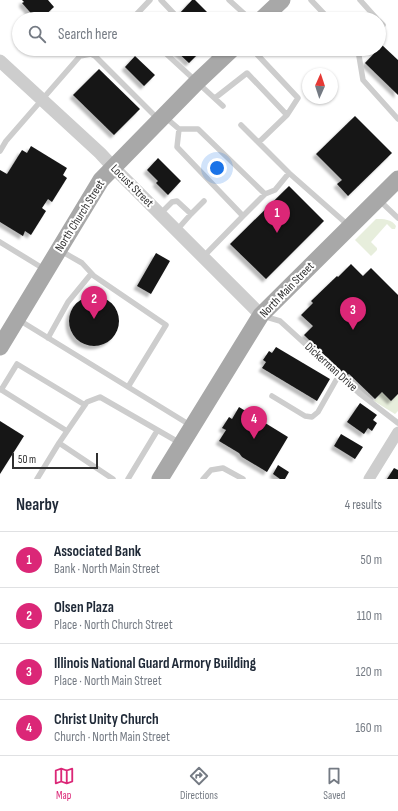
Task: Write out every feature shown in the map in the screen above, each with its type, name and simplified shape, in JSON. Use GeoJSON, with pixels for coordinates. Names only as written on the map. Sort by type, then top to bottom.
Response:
{"type":"FeatureCollection","features":[{"type":"Feature","properties":{"kind":"main road"},"geometry":{"type":"LineString","coordinates":[[269,12],[282,0]]}},
{"type":"Feature","properties":{"kind":"main road","name":"North Church Street"},"geometry":{"type":"LineString","coordinates":[[3,337],[17,319],[101,180],[197,82],[213,56]]}},
{"type":"Feature","properties":{"kind":"main road","name":"North Main Street"},"geometry":{"type":"LineString","coordinates":[[160,479],[261,315],[398,179]]}},
{"type":"Feature","properties":{"kind":"street","name":"Locust Street"},"geometry":{"type":"LineString","coordinates":[[0,61],[100,153],[261,315]]}},
{"type":"Feature","properties":{"kind":"street"},"geometry":{"type":"LineString","coordinates":[[369,479],[398,432]]}},
{"type":"Feature","properties":{"kind":"lane"},"geometry":{"type":"LineString","coordinates":[[139,12],[150,0]]}},
{"type":"Feature","properties":{"kind":"lane"},"geometry":{"type":"LineString","coordinates":[[161,0],[172,12]]}},
{"type":"Feature","properties":{"kind":"lane"},"geometry":{"type":"LineString","coordinates":[[229,0],[242,12]]}},
{"type":"Feature","properties":{"kind":"lane"},"geometry":{"type":"LineString","coordinates":[[311,0],[322,12]]}},
{"type":"Feature","properties":{"kind":"lane"},"geometry":{"type":"LineString","coordinates":[[360,0],[371,12]]}},
{"type":"Feature","properties":{"kind":"lane"},"geometry":{"type":"LineString","coordinates":[[0,151],[6,141],[80,56]]}},
{"type":"Feature","properties":{"kind":"lane"},"geometry":{"type":"LineString","coordinates":[[96,56],[162,118],[179,129],[198,129],[265,194]]}},
{"type":"Feature","properties":{"kind":"lane"},"geometry":{"type":"LineString","coordinates":[[169,56],[223,106]]}},
{"type":"Feature","properties":{"kind":"lane"},"geometry":{"type":"LineString","coordinates":[[259,56],[298,98],[294,107],[287,115],[259,142]]}},
{"type":"Feature","properties":{"kind":"lane"},"geometry":{"type":"LineString","coordinates":[[359,56],[363,80],[398,119]]}},
{"type":"Feature","properties":{"kind":"lane"},"geometry":{"type":"LineString","coordinates":[[215,98],[247,73],[287,115]]}},
{"type":"Feature","properties":{"kind":"lane"},"geometry":{"type":"LineString","coordinates":[[241,125],[289,173],[350,226]]}},
{"type":"Feature","properties":{"kind":"lane"},"geometry":{"type":"LineString","coordinates":[[179,129],[177,147],[243,216]]}},
{"type":"Feature","properties":{"kind":"lane"},"geometry":{"type":"LineString","coordinates":[[203,257],[265,194],[275,190],[289,173]]}},
{"type":"Feature","properties":{"kind":"lane"},"geometry":{"type":"LineString","coordinates":[[378,198],[398,218]]}},
{"type":"Feature","properties":{"kind":"lane"},"geometry":{"type":"LineString","coordinates":[[160,214],[172,202],[177,201],[191,214]]}},
{"type":"Feature","properties":{"kind":"lane"},"geometry":{"type":"LineString","coordinates":[[176,231],[204,202]]}},
{"type":"Feature","properties":{"kind":"lane"},"geometry":{"type":"LineString","coordinates":[[0,242],[46,271]]}},
{"type":"Feature","properties":{"kind":"lane"},"geometry":{"type":"LineString","coordinates":[[59,250],[82,263],[91,274],[166,325],[128,387]]}},
{"type":"Feature","properties":{"kind":"lane"},"geometry":{"type":"LineString","coordinates":[[48,338],[68,302],[91,274]]}},
{"type":"Feature","properties":{"kind":"lane","name":"Dickerman Drive"},"geometry":{"type":"LineString","coordinates":[[261,315],[280,321],[359,393],[398,423]]}},
{"type":"Feature","properties":{"kind":"lane"},"geometry":{"type":"LineString","coordinates":[[17,319],[193,427]]}},
{"type":"Feature","properties":{"kind":"lane"},"geometry":{"type":"LineString","coordinates":[[68,431],[0,390],[17,364],[84,405]]}},
{"type":"Feature","properties":{"kind":"lane"},"geometry":{"type":"LineString","coordinates":[[272,396],[305,416],[312,417],[318,412],[339,375]]}},
{"type":"Feature","properties":{"kind":"lane"},"geometry":{"type":"LineString","coordinates":[[37,479],[86,402],[100,397],[182,444]]}},
{"type":"Feature","properties":{"kind":"lane"},"geometry":{"type":"LineString","coordinates":[[128,479],[157,431]]}},
{"type":"Feature","properties":{"kind":"lane"},"geometry":{"type":"LineString","coordinates":[[59,443],[113,479]]}},
{"type":"Feature","properties":{"kind":"lane"},"geometry":{"type":"LineString","coordinates":[[203,479],[211,470],[222,468],[243,479]]}},
{"type":"Feature","properties":{"kind":"green space"},"geometry":{"type":"Polygon","coordinates":[[[376,219],[390,221],[396,226],[395,229],[392,229],[387,224],[371,242],[377,250],[371,256],[355,240],[376,219]]]}},
{"type":"Feature","properties":{"kind":"green space"},"geometry":{"type":"Polygon","coordinates":[[[382,392],[391,401],[398,394],[398,411],[395,414],[374,401],[382,392]]]}},
{"type":"Feature","properties":{"kind":"building"},"geometry":{"type":"Polygon","coordinates":[[[22,0],[48,0],[54,7],[49,12],[30,12],[22,3],[24,2],[22,0]]]}},
{"type":"Feature","properties":{"kind":"building"},"geometry":{"type":"Polygon","coordinates":[[[192,0],[195,0],[207,12],[181,12],[192,0]]]}},
{"type":"Feature","properties":{"kind":"building"},"geometry":{"type":"Polygon","coordinates":[[[386,49],[398,60],[398,95],[365,63],[372,56],[386,56],[386,49]]]}},
{"type":"Feature","properties":{"kind":"building"},"geometry":{"type":"Polygon","coordinates":[[[135,56],[155,75],[144,86],[125,67],[135,56]]]}},
{"type":"Feature","properties":{"kind":"building"},"geometry":{"type":"Polygon","coordinates":[[[182,56],[196,56],[189,63],[182,56]]]}},
{"type":"Feature","properties":{"kind":"building"},"geometry":{"type":"Polygon","coordinates":[[[99,69],[140,109],[114,135],[73,95],[99,69]]]}},
{"type":"Feature","properties":{"kind":"building"},"geometry":{"type":"Polygon","coordinates":[[[355,116],[392,153],[348,196],[337,184],[342,180],[316,154],[355,116]]]}},
{"type":"Feature","properties":{"kind":"building"},"geometry":{"type":"Polygon","coordinates":[[[31,146],[67,168],[63,175],[67,178],[52,202],[48,199],[42,208],[46,211],[31,235],[25,231],[23,236],[0,222],[0,170],[7,174],[22,150],[27,153],[31,146]]]}},
{"type":"Feature","properties":{"kind":"building"},"geometry":{"type":"Polygon","coordinates":[[[158,158],[181,181],[168,195],[156,183],[158,181],[147,170],[158,158]]]}},
{"type":"Feature","properties":{"kind":"building"},"geometry":{"type":"Polygon","coordinates":[[[289,186],[324,221],[266,279],[230,244],[289,186]]]}},
{"type":"Feature","properties":{"kind":"building"},"geometry":{"type":"Polygon","coordinates":[[[156,253],[170,261],[151,294],[137,286],[156,253]]]}},
{"type":"Feature","properties":{"kind":"building"},"geometry":{"type":"Polygon","coordinates":[[[351,264],[363,276],[371,268],[398,295],[398,394],[391,401],[382,392],[375,399],[349,374],[346,376],[304,335],[313,326],[301,315],[313,303],[311,301],[351,264]]]}},
{"type":"Feature","properties":{"kind":"building"},"geometry":{"type":"Polygon","coordinates":[[[89,296],[99,296],[112,303],[119,316],[119,326],[112,339],[99,346],[89,346],[80,342],[73,335],[69,326],[69,316],[73,307],[80,300],[89,296]]]}},
{"type":"Feature","properties":{"kind":"building"},"geometry":{"type":"Polygon","coordinates":[[[276,347],[330,379],[317,401],[262,368],[266,362],[263,360],[269,351],[272,353],[276,347]]]}},
{"type":"Feature","properties":{"kind":"building"},"geometry":{"type":"Polygon","coordinates":[[[360,403],[377,415],[373,420],[377,423],[372,431],[368,428],[364,434],[347,422],[360,403]]]}},
{"type":"Feature","properties":{"kind":"building"},"geometry":{"type":"Polygon","coordinates":[[[239,407],[288,437],[267,472],[219,441],[226,430],[222,428],[229,417],[232,419],[239,407]]]}},
{"type":"Feature","properties":{"kind":"building"},"geometry":{"type":"Polygon","coordinates":[[[0,421],[24,436],[0,474],[0,421]]]}},
{"type":"Feature","properties":{"kind":"building"},"geometry":{"type":"Polygon","coordinates":[[[341,434],[363,447],[355,459],[334,446],[341,434]]]}},
{"type":"Feature","properties":{"kind":"building"},"geometry":{"type":"Polygon","coordinates":[[[278,465],[289,472],[285,479],[280,479],[273,474],[278,465]]]}},
{"type":"Feature","properties":{"kind":"building"},"geometry":{"type":"Polygon","coordinates":[[[394,468],[398,470],[398,479],[387,479],[394,468]]]}},
{"type":"Feature","properties":{"kind":"place","name":"Associated Bank"},"geometry":{"type":"Point","coordinates":[277,233]}},
{"type":"Feature","properties":{"kind":"place","name":"Olsen Plaza"},"geometry":{"type":"Point","coordinates":[94,319]}},
{"type":"Feature","properties":{"kind":"place","name":"Illinois National Guard Armory Building"},"geometry":{"type":"Point","coordinates":[353,330]}},
{"type":"Feature","properties":{"kind":"place","name":"Christ Unity Church"},"geometry":{"type":"Point","coordinates":[254,439]}}]}
